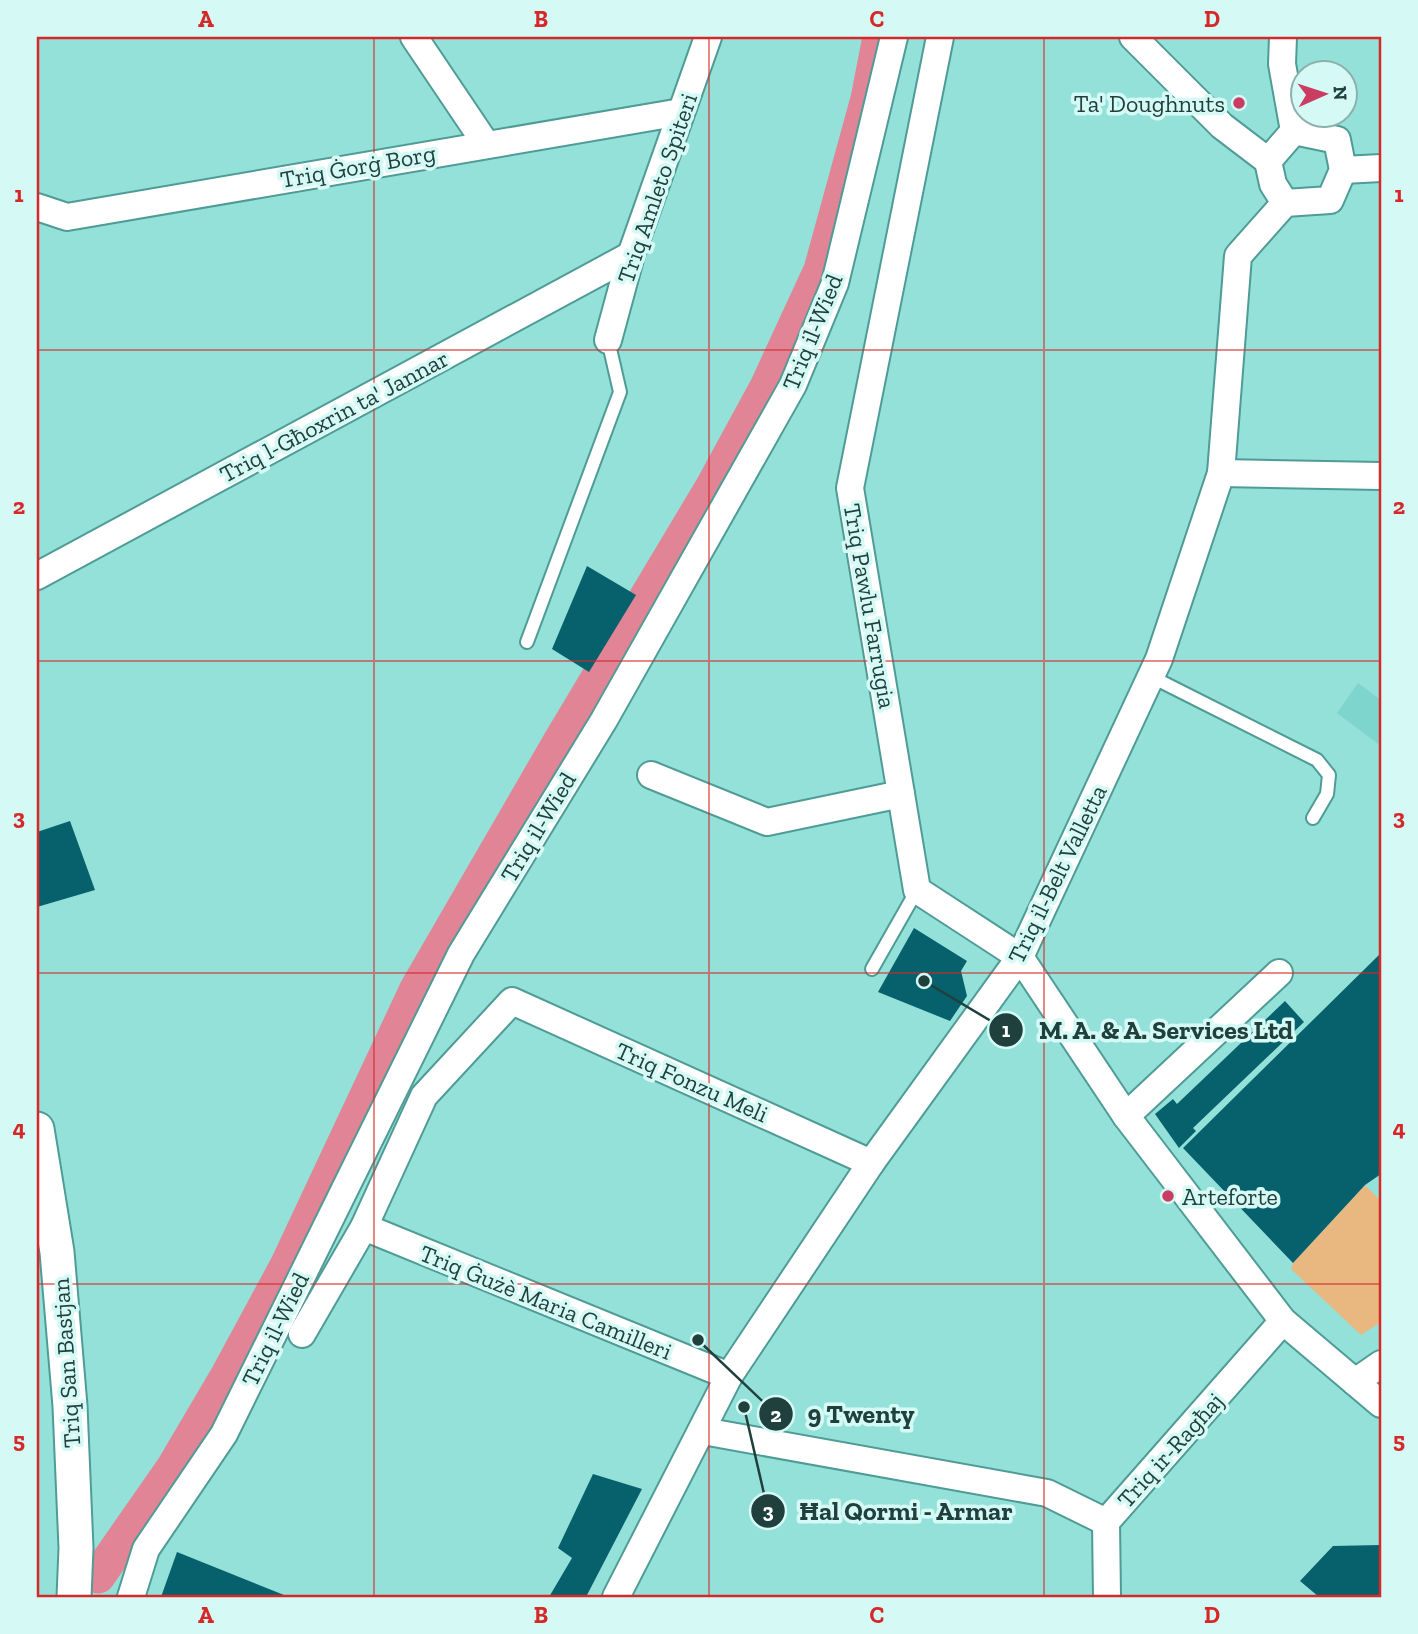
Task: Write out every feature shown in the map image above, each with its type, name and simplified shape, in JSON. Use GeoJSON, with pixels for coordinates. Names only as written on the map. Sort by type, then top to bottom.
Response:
{"type":"FeatureCollection","features":[{"type":"Feature","properties":{"kind":"street"},"geometry":{"type":"LineString","coordinates":[[414,37],[486,145]]}},
{"type":"Feature","properties":{"kind":"street","name":"Triq Amleto Spiteri"},"geometry":{"type":"LineString","coordinates":[[608,340],[631,255],[708,37]]}},
{"type":"Feature","properties":{"kind":"street","name":"Triq il-Wied"},"geometry":{"type":"LineString","coordinates":[[131,1597],[146,1549],[224,1434],[461,954],[604,720],[793,385],[835,283],[894,37]]}},
{"type":"Feature","properties":{"kind":"street","name":"Triq Pawlu Farrugia"},"geometry":{"type":"LineString","coordinates":[[917,890],[850,488],[940,37]]}},
{"type":"Feature","properties":{"kind":"street"},"geometry":{"type":"LineString","coordinates":[[1133,37],[1222,126],[1268,161],[1273,184],[1285,203],[1330,200],[1342,170],[1337,140],[1294,131]]}},
{"type":"Feature","properties":{"kind":"street"},"geometry":{"type":"LineString","coordinates":[[1283,37],[1282,64],[1294,131]]}},
{"type":"Feature","properties":{"kind":"street","name":"Triq Ġorġ Borg"},"geometry":{"type":"LineString","coordinates":[[37,207],[67,217],[681,112]]}},
{"type":"Feature","properties":{"kind":"street"},"geometry":{"type":"LineString","coordinates":[[1268,161],[1294,131]]}},
{"type":"Feature","properties":{"kind":"street"},"geometry":{"type":"LineString","coordinates":[[1342,170],[1381,168]]}},
{"type":"Feature","properties":{"kind":"street","name":"Triq il-Belt Valletta"},"geometry":{"type":"LineString","coordinates":[[616,1597],[703,1432],[729,1376],[871,1163],[1020,957],[1152,677],[1221,473],[1238,256],[1285,203]]}},
{"type":"Feature","properties":{"kind":"street","name":"Triq l-Għoxrin ta' Jannar"},"geometry":{"type":"LineString","coordinates":[[37,576],[631,255]]}},
{"type":"Feature","properties":{"kind":"street"},"geometry":{"type":"LineString","coordinates":[[1221,473],[1381,476]]}},
{"type":"Feature","properties":{"kind":"street"},"geometry":{"type":"LineString","coordinates":[[651,775],[766,822],[901,794]]}},
{"type":"Feature","properties":{"kind":"street"},"geometry":{"type":"LineString","coordinates":[[917,890],[1020,957],[1126,1116],[1283,1321],[1381,1404]]}},
{"type":"Feature","properties":{"kind":"street"},"geometry":{"type":"LineString","coordinates":[[1126,1116],[1279,973]]}},
{"type":"Feature","properties":{"kind":"street","name":"Triq Fonzu Meli"},"geometry":{"type":"LineString","coordinates":[[364,1227],[424,1096],[512,1001],[871,1163]]}},
{"type":"Feature","properties":{"kind":"street","name":"Triq San Bastjan"},"geometry":{"type":"LineString","coordinates":[[37,1129],[57,1252],[70,1406],[76,1548],[74,1597]]}},
{"type":"Feature","properties":{"kind":"street"},"geometry":{"type":"LineString","coordinates":[[302,1334],[364,1227]]}},
{"type":"Feature","properties":{"kind":"street","name":"Triq Ġużè Maria Camilleri"},"geometry":{"type":"LineString","coordinates":[[364,1227],[729,1376]]}},
{"type":"Feature","properties":{"kind":"street","name":"Triq ir-Ragħaj"},"geometry":{"type":"LineString","coordinates":[[1107,1597],[1106,1522],[1283,1321]]}},
{"type":"Feature","properties":{"kind":"street"},"geometry":{"type":"LineString","coordinates":[[1355,1382],[1381,1364]]}},
{"type":"Feature","properties":{"kind":"street"},"geometry":{"type":"LineString","coordinates":[[703,1432],[1046,1493],[1106,1522]]}},
{"type":"Feature","properties":{"kind":"lane"},"geometry":{"type":"LineString","coordinates":[[527,642],[620,392],[608,340]]}},
{"type":"Feature","properties":{"kind":"lane"},"geometry":{"type":"LineString","coordinates":[[1152,677],[1317,760],[1329,775],[1327,794],[1313,818]]}},
{"type":"Feature","properties":{"kind":"lane"},"geometry":{"type":"LineString","coordinates":[[872,969],[917,890]]}},
{"type":"Feature","properties":{"kind":"shaded area"},"geometry":{"type":"Polygon","coordinates":[[[1358,683],[1381,700],[1381,746],[1337,713],[1358,683]]]}},
{"type":"Feature","properties":{"kind":"shaded area"},"geometry":{"type":"Polygon","coordinates":[[[1365,1185],[1381,1201],[1381,1322],[1361,1335],[1291,1269],[1293,1263],[1365,1185]]]}},
{"type":"Feature","properties":{"kind":"building"},"geometry":{"type":"Polygon","coordinates":[[[587,566],[636,595],[589,672],[552,649],[587,566]]]}},
{"type":"Feature","properties":{"kind":"building"},"geometry":{"type":"Polygon","coordinates":[[[70,821],[95,890],[37,907],[37,832],[70,821]]]}},
{"type":"Feature","properties":{"kind":"building"},"geometry":{"type":"Polygon","coordinates":[[[914,928],[967,961],[961,971],[967,996],[950,1021],[878,992],[914,928]]]}},
{"type":"Feature","properties":{"kind":"building"},"geometry":{"type":"Polygon","coordinates":[[[1381,953],[1381,1174],[1365,1185],[1293,1263],[1183,1148],[1381,953]]]}},
{"type":"Feature","properties":{"kind":"building"},"geometry":{"type":"Polygon","coordinates":[[[1285,1001],[1304,1022],[1193,1128],[1196,1131],[1179,1148],[1155,1114],[1173,1099],[1177,1104],[1285,1001]]]}},
{"type":"Feature","properties":{"kind":"building"},"geometry":{"type":"Polygon","coordinates":[[[593,1474],[642,1489],[586,1597],[549,1597],[572,1558],[558,1548],[593,1474]]]}},
{"type":"Feature","properties":{"kind":"building"},"geometry":{"type":"Polygon","coordinates":[[[1381,1545],[1381,1597],[1319,1597],[1300,1581],[1333,1546],[1381,1545]]]}},
{"type":"Feature","properties":{"kind":"building"},"geometry":{"type":"Polygon","coordinates":[[[177,1552],[289,1597],[161,1597],[177,1552]]]}},
{"type":"Feature","properties":{"kind":"waterway"},"geometry":{"type":"LineString","coordinates":[[98,1576],[174,1467],[227,1377],[288,1264],[417,989],[560,742],[712,488],[767,387],[821,270],[868,99],[880,37]]}},
{"type":"Feature","properties":{"kind":"place","name":"Ta' Doughnuts"},"geometry":{"type":"Point","coordinates":[1239,103]}},
{"type":"Feature","properties":{"kind":"place","name":"M. A. & A. Services Ltd"},"geometry":{"type":"Point","coordinates":[924,981]}},
{"type":"Feature","properties":{"kind":"place","name":"Arteforte"},"geometry":{"type":"Point","coordinates":[1168,1196]}},
{"type":"Feature","properties":{"kind":"place","name":"9 Twenty"},"geometry":{"type":"Point","coordinates":[698,1340]}},
{"type":"Feature","properties":{"kind":"place","name":"Ħal Qormi - Armar"},"geometry":{"type":"Point","coordinates":[744,1407]}}]}
